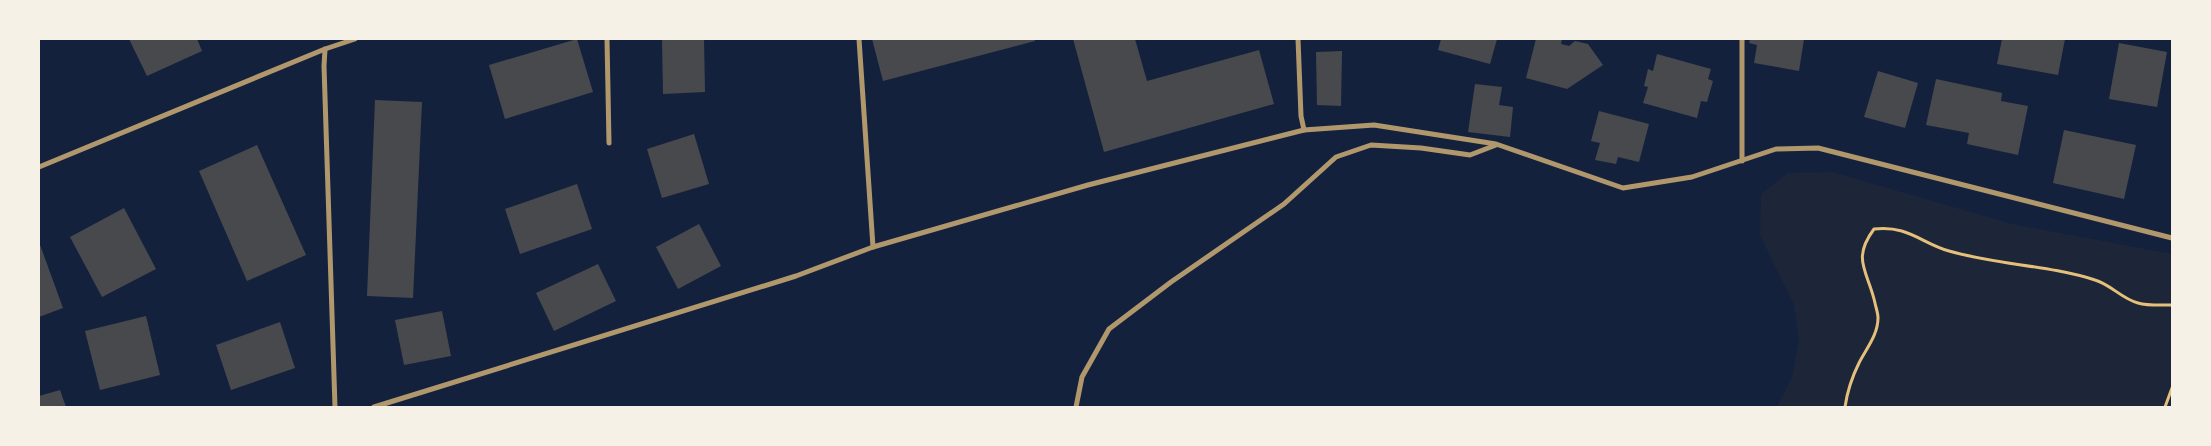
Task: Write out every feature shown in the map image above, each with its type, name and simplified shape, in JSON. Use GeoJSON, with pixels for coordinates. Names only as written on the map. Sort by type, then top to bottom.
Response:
{"type":"FeatureCollection","features":[{"type":"Feature","properties":{"kind":"street"},"geometry":{"type":"LineString","coordinates":[[39,166],[325,49],[356,39]]}},
{"type":"Feature","properties":{"kind":"street"},"geometry":{"type":"LineString","coordinates":[[607,39],[609,143]]}},
{"type":"Feature","properties":{"kind":"street"},"geometry":{"type":"LineString","coordinates":[[858,39],[873,247]]}},
{"type":"Feature","properties":{"kind":"street"},"geometry":{"type":"LineString","coordinates":[[1298,39],[1301,116],[1304,130]]}},
{"type":"Feature","properties":{"kind":"street"},"geometry":{"type":"LineString","coordinates":[[1742,39],[1742,160]]}},
{"type":"Feature","properties":{"kind":"street"},"geometry":{"type":"LineString","coordinates":[[325,49],[324,86],[335,407]]}},
{"type":"Feature","properties":{"kind":"street"},"geometry":{"type":"LineString","coordinates":[[374,407],[796,276],[873,247],[1088,185],[1304,130],[1374,126],[1496,144],[1623,188],[1692,177],[1776,149],[1818,148],[2172,238]]}},
{"type":"Feature","properties":{"kind":"street"},"geometry":{"type":"LineString","coordinates":[[1076,407],[1082,377],[1109,329],[1171,282],[1284,204],[1336,157],[1371,145],[1421,148],[1470,155],[1496,144]]}},
{"type":"Feature","properties":{"kind":"path"},"geometry":{"type":"LineString","coordinates":[[1845,407],[1858,364],[1872,340],[1878,318],[1871,284],[1863,271],[1861,254],[1865,241],[1874,229],[1889,227],[1925,240],[1945,250],[1972,258],[2021,265],[2097,280],[2114,292],[2138,303],[2172,305]]}},
{"type":"Feature","properties":{"kind":"path"},"geometry":{"type":"LineString","coordinates":[[2165,407],[2172,388]]}},
{"type":"Feature","properties":{"kind":"shaded area"},"geometry":{"type":"Polygon","coordinates":[[[1832,172],[2012,224],[2172,254],[2172,407],[1777,407],[1792,377],[1799,339],[1794,305],[1760,235],[1761,194],[1788,173],[1832,172]]]}},
{"type":"Feature","properties":{"kind":"building"},"geometry":{"type":"Polygon","coordinates":[[[129,39],[197,39],[202,51],[147,76],[129,39]]]}},
{"type":"Feature","properties":{"kind":"building"},"geometry":{"type":"Polygon","coordinates":[[[577,39],[593,92],[505,119],[489,65],[577,39]]]}},
{"type":"Feature","properties":{"kind":"building"},"geometry":{"type":"Polygon","coordinates":[[[662,39],[704,39],[705,92],[663,94],[662,39]]]}},
{"type":"Feature","properties":{"kind":"building"},"geometry":{"type":"Polygon","coordinates":[[[872,39],[1034,39],[1035,41],[883,81],[872,39]]]}},
{"type":"Feature","properties":{"kind":"building"},"geometry":{"type":"Polygon","coordinates":[[[1073,39],[1135,39],[1147,81],[1259,50],[1274,104],[1104,152],[1073,39]]]}},
{"type":"Feature","properties":{"kind":"building"},"geometry":{"type":"Polygon","coordinates":[[[1441,39],[1497,39],[1490,64],[1438,50],[1441,39]]]}},
{"type":"Feature","properties":{"kind":"building"},"geometry":{"type":"Polygon","coordinates":[[[1536,39],[1562,39],[1561,44],[1569,46],[1575,41],[1588,44],[1603,65],[1567,89],[1526,78],[1536,39]]]}},
{"type":"Feature","properties":{"kind":"building"},"geometry":{"type":"Polygon","coordinates":[[[1750,39],[1804,39],[1799,71],[1754,63],[1757,45],[1749,43],[1750,39]]]}},
{"type":"Feature","properties":{"kind":"building"},"geometry":{"type":"Polygon","coordinates":[[[2002,39],[2065,39],[2058,75],[1997,64],[2002,39]]]}},
{"type":"Feature","properties":{"kind":"building"},"geometry":{"type":"Polygon","coordinates":[[[2119,43],[2167,52],[2157,107],[2109,99],[2119,43]]]}},
{"type":"Feature","properties":{"kind":"building"},"geometry":{"type":"Polygon","coordinates":[[[1342,51],[1341,106],[1317,105],[1316,52],[1342,51]]]}},
{"type":"Feature","properties":{"kind":"building"},"geometry":{"type":"Polygon","coordinates":[[[1657,54],[1711,69],[1708,79],[1713,81],[1707,102],[1701,101],[1697,118],[1643,103],[1648,87],[1644,86],[1648,69],[1653,71],[1657,54]]]}},
{"type":"Feature","properties":{"kind":"building"},"geometry":{"type":"Polygon","coordinates":[[[1878,71],[1918,83],[1905,128],[1864,117],[1878,71]]]}},
{"type":"Feature","properties":{"kind":"building"},"geometry":{"type":"Polygon","coordinates":[[[1936,79],[2002,93],[2001,101],[2028,106],[2018,155],[1967,144],[1969,133],[1926,125],[1936,79]]]}},
{"type":"Feature","properties":{"kind":"building"},"geometry":{"type":"Polygon","coordinates":[[[1475,84],[1502,87],[1499,105],[1513,107],[1510,137],[1468,132],[1475,84]]]}},
{"type":"Feature","properties":{"kind":"building"},"geometry":{"type":"Polygon","coordinates":[[[375,100],[422,102],[413,298],[367,296],[375,100]]]}},
{"type":"Feature","properties":{"kind":"building"},"geometry":{"type":"Polygon","coordinates":[[[1599,111],[1649,124],[1639,162],[1618,157],[1616,164],[1595,160],[1600,143],[1591,141],[1599,111]]]}},
{"type":"Feature","properties":{"kind":"building"},"geometry":{"type":"Polygon","coordinates":[[[2064,130],[2136,145],[2124,199],[2053,183],[2064,130]]]}},
{"type":"Feature","properties":{"kind":"building"},"geometry":{"type":"Polygon","coordinates":[[[694,134],[709,184],[662,198],[647,149],[694,134]]]}},
{"type":"Feature","properties":{"kind":"building"},"geometry":{"type":"Polygon","coordinates":[[[257,145],[306,255],[247,281],[199,171],[257,145]]]}},
{"type":"Feature","properties":{"kind":"building"},"geometry":{"type":"Polygon","coordinates":[[[577,184],[592,229],[520,254],[505,209],[577,184]]]}},
{"type":"Feature","properties":{"kind":"building"},"geometry":{"type":"Polygon","coordinates":[[[124,208],[156,269],[102,297],[70,237],[124,208]]]}},
{"type":"Feature","properties":{"kind":"building"},"geometry":{"type":"Polygon","coordinates":[[[699,224],[721,266],[678,289],[656,247],[699,224]]]}},
{"type":"Feature","properties":{"kind":"building"},"geometry":{"type":"Polygon","coordinates":[[[39,242],[63,308],[39,317],[39,242]]]}},
{"type":"Feature","properties":{"kind":"building"},"geometry":{"type":"Polygon","coordinates":[[[598,264],[616,301],[554,331],[536,293],[598,264]]]}},
{"type":"Feature","properties":{"kind":"building"},"geometry":{"type":"Polygon","coordinates":[[[442,311],[451,356],[404,365],[395,320],[442,311]]]}},
{"type":"Feature","properties":{"kind":"building"},"geometry":{"type":"Polygon","coordinates":[[[146,316],[160,375],[100,390],[85,331],[146,316]]]}},
{"type":"Feature","properties":{"kind":"building"},"geometry":{"type":"Polygon","coordinates":[[[280,322],[295,368],[231,390],[216,345],[280,322]]]}},
{"type":"Feature","properties":{"kind":"building"},"geometry":{"type":"Polygon","coordinates":[[[60,390],[66,407],[39,407],[39,396],[60,390]]]}}]}
